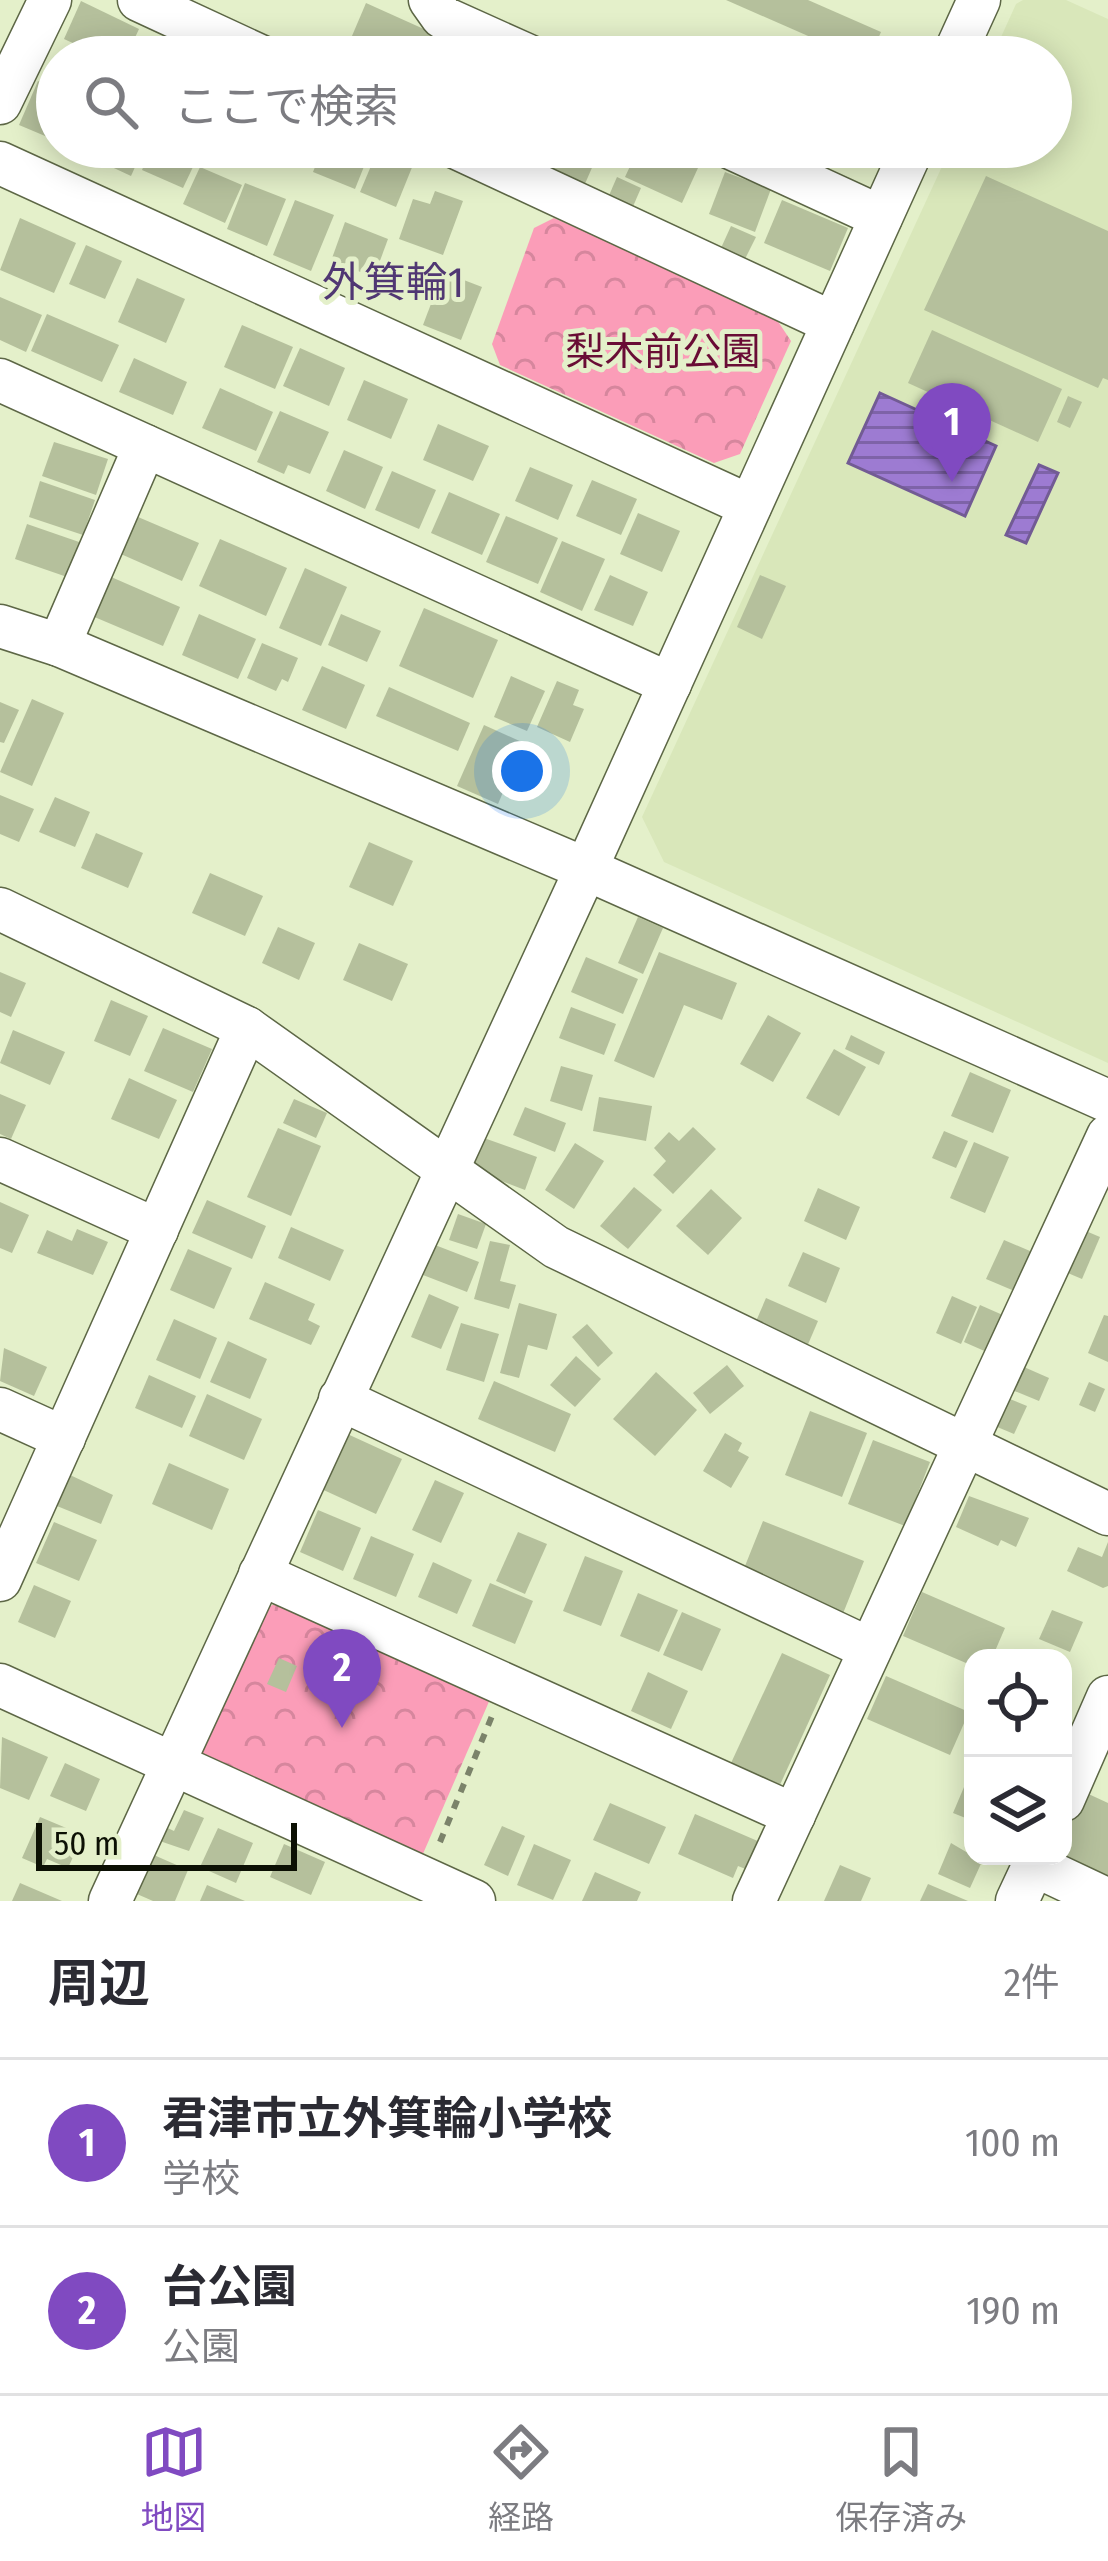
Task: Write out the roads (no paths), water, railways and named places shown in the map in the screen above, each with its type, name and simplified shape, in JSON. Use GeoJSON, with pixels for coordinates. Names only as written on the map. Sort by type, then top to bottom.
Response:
{"type":"FeatureCollection","features":[{"type":"Feature","properties":{"kind":"street"},"geometry":{"type":"LineString","coordinates":[[0,104],[50,0]]}},
{"type":"Feature","properties":{"kind":"street"},"geometry":{"type":"LineString","coordinates":[[140,0],[217,36]]}},
{"type":"Feature","properties":{"kind":"street"},"geometry":{"type":"LineString","coordinates":[[430,0],[442,16],[485,36]]}},
{"type":"Feature","properties":{"kind":"street"},"geometry":{"type":"LineString","coordinates":[[963,36],[979,0]]}},
{"type":"Feature","properties":{"kind":"street"},"geometry":{"type":"LineString","coordinates":[[0,163],[750,506]]}},
{"type":"Feature","properties":{"kind":"street"},"geometry":{"type":"LineString","coordinates":[[500,168],[833,323]]}},
{"type":"Feature","properties":{"kind":"street"},"geometry":{"type":"LineString","coordinates":[[774,168],[881,217]]}},
{"type":"Feature","properties":{"kind":"street"},"geometry":{"type":"LineString","coordinates":[[110,1901],[903,168]]}},
{"type":"Feature","properties":{"kind":"street"},"geometry":{"type":"LineString","coordinates":[[0,380],[670,684]]}},
{"type":"Feature","properties":{"kind":"street"},"geometry":{"type":"LineString","coordinates":[[59,645],[145,446]]}},
{"type":"Feature","properties":{"kind":"street"},"geometry":{"type":"LineString","coordinates":[[0,626],[59,645],[586,869],[1108,1101]]}},
{"type":"Feature","properties":{"kind":"street"},"geometry":{"type":"LineString","coordinates":[[0,909],[247,1028],[556,1247],[1108,1514]]}},
{"type":"Feature","properties":{"kind":"street"},"geometry":{"type":"LineString","coordinates":[[0,1580],[247,1028]]}},
{"type":"Feature","properties":{"kind":"street"},"geometry":{"type":"LineString","coordinates":[[754,1901],[1108,1136]]}},
{"type":"Feature","properties":{"kind":"street"},"geometry":{"type":"LineString","coordinates":[[0,1159],[157,1230]]}},
{"type":"Feature","properties":{"kind":"street"},"geometry":{"type":"LineString","coordinates":[[340,1399],[870,1649]]}},
{"type":"Feature","properties":{"kind":"street"},"geometry":{"type":"LineString","coordinates":[[0,1409],[64,1438]]}},
{"type":"Feature","properties":{"kind":"street"},"geometry":{"type":"LineString","coordinates":[[260,1574],[794,1815]]}},
{"type":"Feature","properties":{"kind":"street"},"geometry":{"type":"LineString","coordinates":[[0,1685],[474,1901]]}},
{"type":"Feature","properties":{"kind":"street"},"geometry":{"type":"LineString","coordinates":[[1072,1779],[1108,1697]]}},
{"type":"Feature","properties":{"kind":"street"},"geometry":{"type":"LineString","coordinates":[[1030,1874],[1108,1900]]}},
{"type":"Feature","properties":{"kind":"place","name":"君津市立外箕輪小学校"},"geometry":{"type":"Point","coordinates":[952,482]}},
{"type":"Feature","properties":{"kind":"place","name":"台公園"},"geometry":{"type":"Point","coordinates":[342,1728]}},
{"type":"Feature","properties":{"kind":"district","name":"外箕輪1"},"geometry":{"type":"Point","coordinates":[393,283]}},
{"type":"Feature","properties":{"kind":"park label","name":"梨木前公園"},"geometry":{"type":"Point","coordinates":[663,352]}}]}
